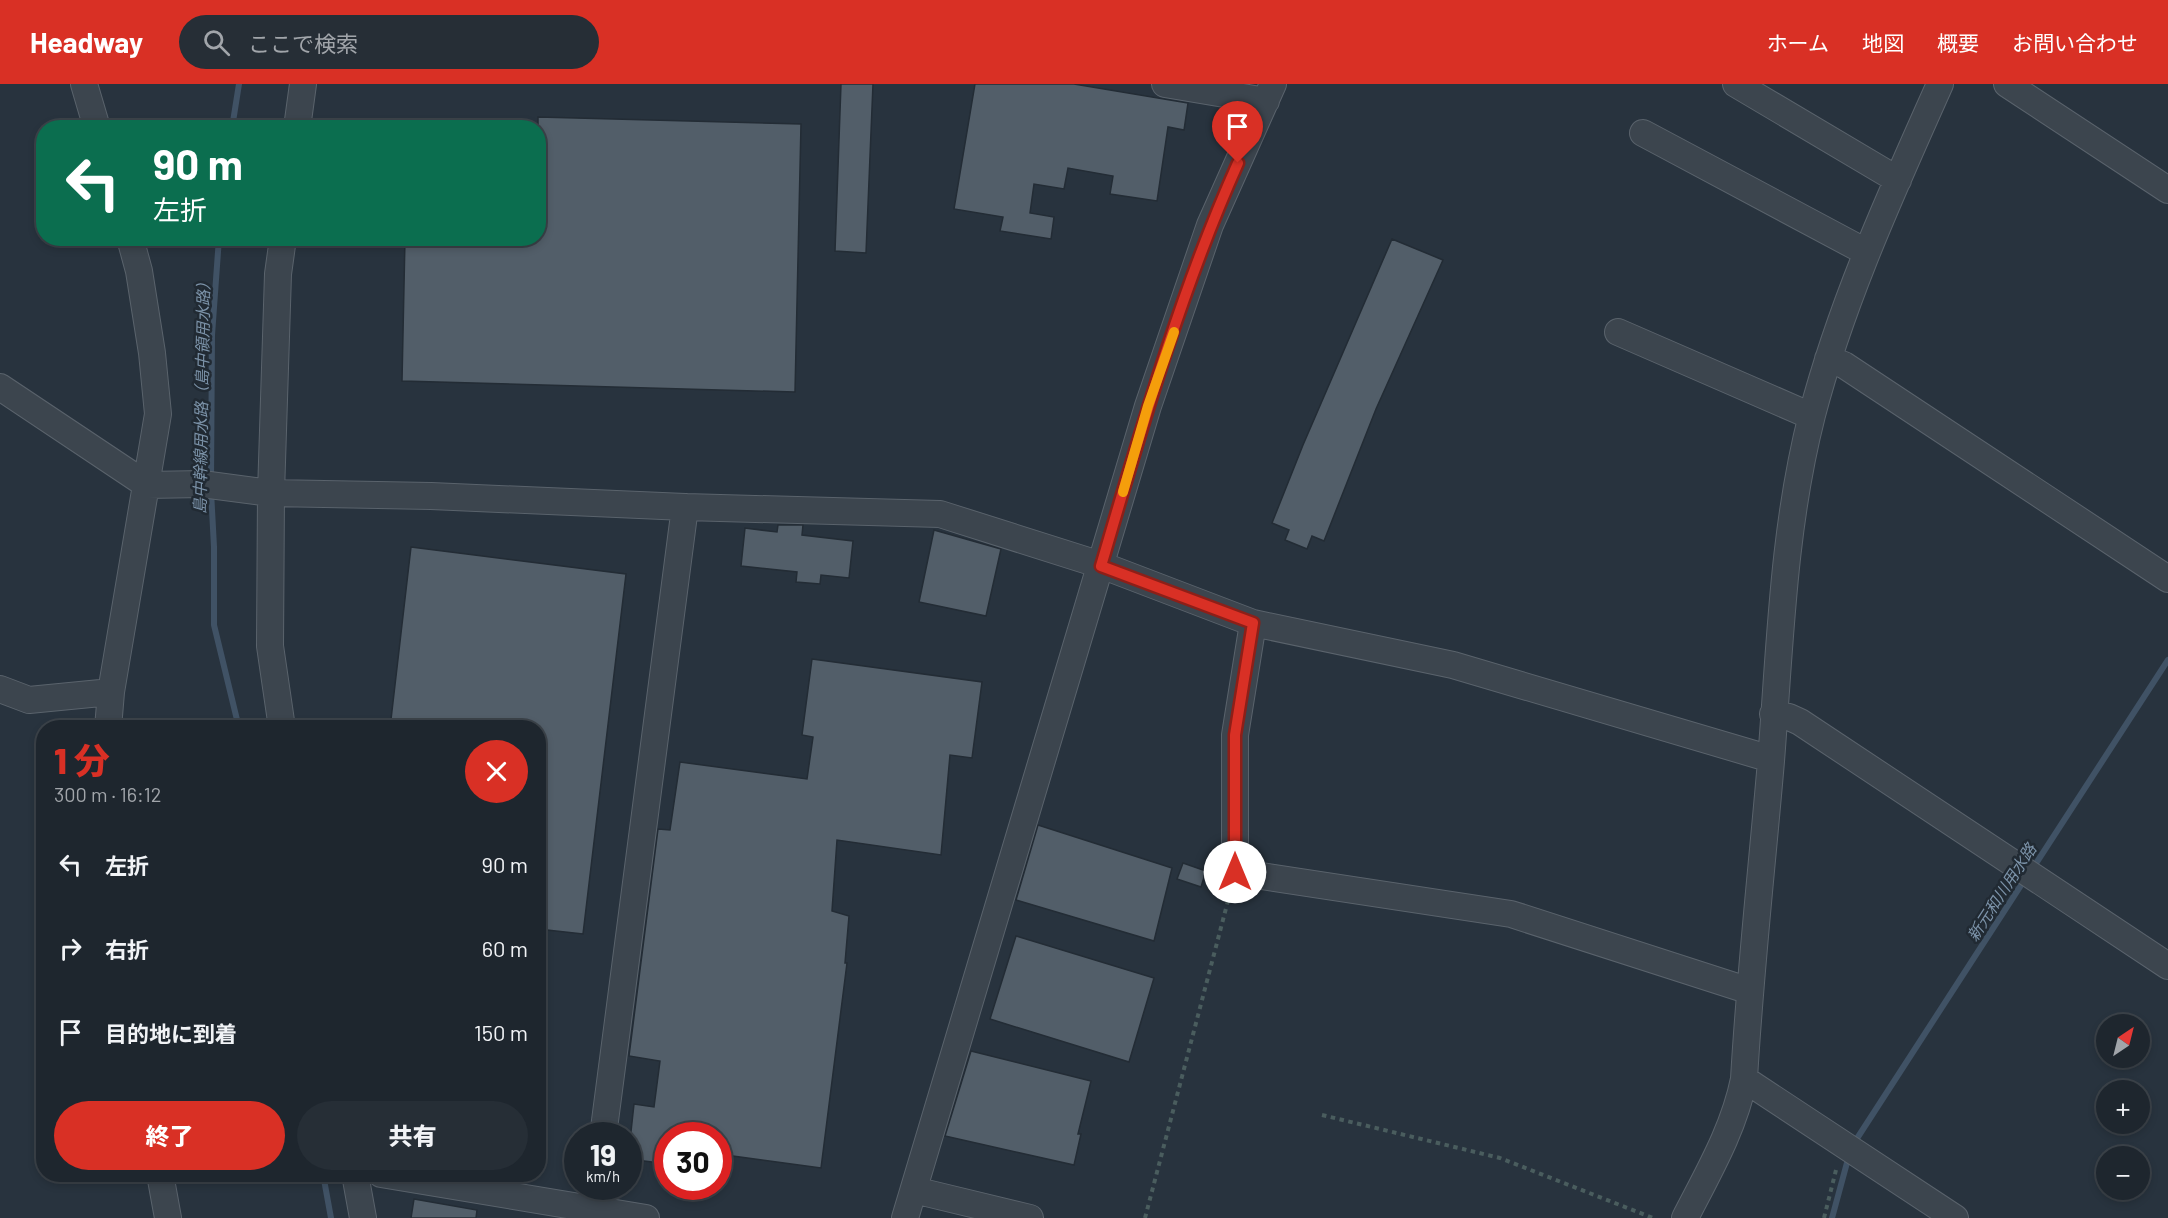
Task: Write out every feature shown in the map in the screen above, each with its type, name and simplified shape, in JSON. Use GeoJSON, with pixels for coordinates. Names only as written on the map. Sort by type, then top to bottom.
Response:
{"type":"FeatureCollection","features":[{"type":"Feature","properties":{"kind":"street"},"geometry":{"type":"LineString","coordinates":[[84,84],[95,120]]}},
{"type":"Feature","properties":{"kind":"street"},"geometry":{"type":"LineString","coordinates":[[298,120],[303,84]]}},
{"type":"Feature","properties":{"kind":"street"},"geometry":{"type":"LineString","coordinates":[[905,1218],[1148,406],[1210,225],[1269,93],[1165,84]]}},
{"type":"Feature","properties":{"kind":"street"},"geometry":{"type":"LineString","coordinates":[[1736,84],[1898,180]]}},
{"type":"Feature","properties":{"kind":"street"},"geometry":{"type":"LineString","coordinates":[[1685,1218],[1739,1105],[1744,1079],[1771,759],[1780,613],[1792,525],[1812,416],[1828,359],[1866,252],[1940,84]]}},
{"type":"Feature","properties":{"kind":"street"},"geometry":{"type":"LineString","coordinates":[[2007,84],[2168,190]]}},
{"type":"Feature","properties":{"kind":"street"},"geometry":{"type":"LineString","coordinates":[[1643,133],[1866,252]]}},
{"type":"Feature","properties":{"kind":"street"},"geometry":{"type":"LineString","coordinates":[[109,720],[111,692],[158,414],[152,353],[141,283],[132,246]]}},
{"type":"Feature","properties":{"kind":"street"},"geometry":{"type":"LineString","coordinates":[[281,720],[270,646],[271,493],[278,274],[282,246]]}},
{"type":"Feature","properties":{"kind":"street"},"geometry":{"type":"LineString","coordinates":[[1618,332],[1812,416]]}},
{"type":"Feature","properties":{"kind":"street"},"geometry":{"type":"LineString","coordinates":[[1828,359],[1844,365],[2168,579]]}},
{"type":"Feature","properties":{"kind":"street"},"geometry":{"type":"LineString","coordinates":[[0,387],[147,484],[202,484],[271,493],[431,496],[685,507],[940,514],[1101,566],[1253,623],[1454,665],[1771,759]]}},
{"type":"Feature","properties":{"kind":"street"},"geometry":{"type":"LineString","coordinates":[[605,1122],[685,507]]}},
{"type":"Feature","properties":{"kind":"street"},"geometry":{"type":"LineString","coordinates":[[1253,623],[1235,735],[1235,872],[1511,914],[1750,991]]}},
{"type":"Feature","properties":{"kind":"street"},"geometry":{"type":"LineString","coordinates":[[0,689],[29,700],[111,692]]}},
{"type":"Feature","properties":{"kind":"street"},"geometry":{"type":"LineString","coordinates":[[1773,714],[1800,722],[2168,966]]}},
{"type":"Feature","properties":{"kind":"street"},"geometry":{"type":"LineString","coordinates":[[1744,1079],[1955,1218]]}},
{"type":"Feature","properties":{"kind":"street"},"geometry":{"type":"LineString","coordinates":[[161,1182],[168,1218]]}},
{"type":"Feature","properties":{"kind":"street"},"geometry":{"type":"LineString","coordinates":[[356,1182],[363,1218]]}},
{"type":"Feature","properties":{"kind":"street"},"geometry":{"type":"LineString","coordinates":[[452,1182],[564,1195]]}},
{"type":"Feature","properties":{"kind":"street"},"geometry":{"type":"LineString","coordinates":[[914,1190],[1030,1218]]}},
{"type":"Feature","properties":{"kind":"street"},"geometry":{"type":"LineString","coordinates":[[600,1200],[646,1218]]}},
{"type":"Feature","properties":{"kind":"path"},"geometry":{"type":"LineString","coordinates":[[1144,1218],[1235,872]]}},
{"type":"Feature","properties":{"kind":"path"},"geometry":{"type":"LineString","coordinates":[[1322,1115],[1500,1158],[1653,1218]]}},
{"type":"Feature","properties":{"kind":"path"},"geometry":{"type":"LineString","coordinates":[[1824,1218],[1843,1145]]}},
{"type":"Feature","properties":{"kind":"building"},"geometry":{"type":"Polygon","coordinates":[[[841,84],[873,84],[866,253],[835,251],[841,84]]]}},
{"type":"Feature","properties":{"kind":"building"},"geometry":{"type":"Polygon","coordinates":[[[975,84],[1074,84],[1188,103],[1184,130],[1168,127],[1157,201],[1110,194],[1113,176],[1068,168],[1064,189],[1034,184],[1030,213],[1054,217],[1051,239],[1000,231],[1003,217],[954,209],[975,84]]]}},
{"type":"Feature","properties":{"kind":"building"},"geometry":{"type":"Polygon","coordinates":[[[538,117],[801,124],[795,392],[402,381],[405,246],[546,246],[546,120],[538,120],[538,117]]]}},
{"type":"Feature","properties":{"kind":"building"},"geometry":{"type":"Polygon","coordinates":[[[1392,239],[1443,260],[1376,409],[1324,541],[1312,536],[1307,549],[1285,540],[1289,530],[1272,523],[1303,445],[1392,239]]]}},
{"type":"Feature","properties":{"kind":"building"},"geometry":{"type":"Polygon","coordinates":[[[778,525],[803,525],[802,535],[853,541],[849,578],[821,575],[820,584],[796,582],[797,572],[741,566],[745,528],[777,532],[778,525]]]}},
{"type":"Feature","properties":{"kind":"building"},"geometry":{"type":"Polygon","coordinates":[[[934,530],[1001,549],[986,616],[919,602],[934,530]]]}},
{"type":"Feature","properties":{"kind":"building"},"geometry":{"type":"Polygon","coordinates":[[[411,547],[626,574],[583,934],[546,930],[546,720],[391,720],[411,547]]]}},
{"type":"Feature","properties":{"kind":"building"},"geometry":{"type":"Polygon","coordinates":[[[812,659],[982,682],[972,758],[950,755],[941,855],[837,840],[832,911],[849,916],[845,963],[847,963],[821,1168],[732,1156],[732,1122],[654,1122],[654,1162],[642,1161],[642,1122],[632,1122],[634,1104],[654,1107],[660,1061],[629,1056],[658,829],[670,830],[680,762],[807,779],[813,737],[802,735],[812,659]]]}},
{"type":"Feature","properties":{"kind":"building"},"geometry":{"type":"Polygon","coordinates":[[[1038,825],[1172,868],[1154,941],[1016,900],[1038,825]]]}},
{"type":"Feature","properties":{"kind":"building"},"geometry":{"type":"Polygon","coordinates":[[[1183,863],[1206,871],[1201,887],[1177,879],[1183,863]]]}},
{"type":"Feature","properties":{"kind":"building"},"geometry":{"type":"Polygon","coordinates":[[[1016,936],[1154,978],[1129,1062],[990,1019],[1016,936]]]}},
{"type":"Feature","properties":{"kind":"building"},"geometry":{"type":"Polygon","coordinates":[[[971,1051],[1091,1081],[1078,1134],[1081,1134],[1074,1165],[945,1136],[971,1051]]]}},
{"type":"Feature","properties":{"kind":"building"},"geometry":{"type":"Polygon","coordinates":[[[414,1199],[477,1210],[476,1218],[411,1218],[414,1199]]]}},
{"type":"Feature","properties":{"kind":"waterway","name":"島中幹線用水路（島中領用水路）"},"geometry":{"type":"LineString","coordinates":[[233,120],[239,84]]}},
{"type":"Feature","properties":{"kind":"waterway","name":"島中幹線用水路（島中領用水路）"},"geometry":{"type":"LineString","coordinates":[[211,481],[212,335],[218,246]]}},
{"type":"Feature","properties":{"kind":"waterway","name":"島中幹線用水路（島中領用水路）"},"geometry":{"type":"LineString","coordinates":[[211,491],[214,625],[237,720]]}},
{"type":"Feature","properties":{"kind":"waterway","name":"新元和川用水路"},"geometry":{"type":"LineString","coordinates":[[2033,868],[2168,660]]}},
{"type":"Feature","properties":{"kind":"waterway","name":"新元和川用水路"},"geometry":{"type":"LineString","coordinates":[[1856,1140],[2025,879]]}},
{"type":"Feature","properties":{"kind":"waterway","name":"新元和川用水路"},"geometry":{"type":"LineString","coordinates":[[1832,1218],[1848,1159]]}},
{"type":"Feature","properties":{"kind":"waterway","name":"島中幹線用水路（島中領用水路）"},"geometry":{"type":"LineString","coordinates":[[324,1182],[331,1218]]}},
{"type":"Feature","properties":{"kind":"slow traffic"},"geometry":{"type":"LineString","coordinates":[[1123,492],[1148,406],[1174,332]]}},
{"type":"Feature","properties":{"kind":"route"},"geometry":{"type":"LineString","coordinates":[[1235,872],[1235,735],[1253,623],[1101,566],[1148,406],[1210,225],[1238,163]]}}]}
